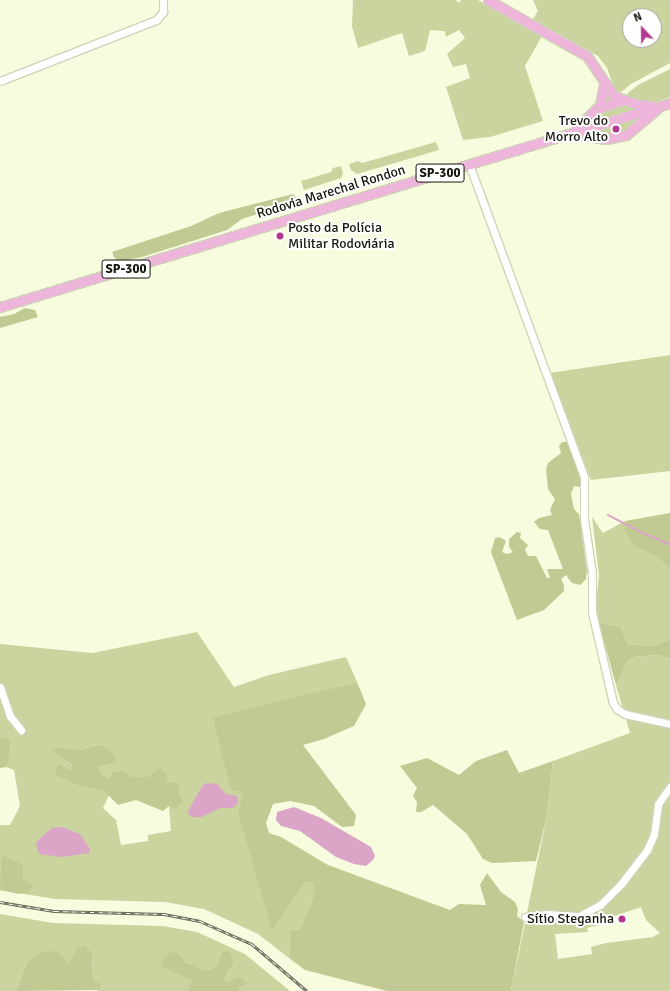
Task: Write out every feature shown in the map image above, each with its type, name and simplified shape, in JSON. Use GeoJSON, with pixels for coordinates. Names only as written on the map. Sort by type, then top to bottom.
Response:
{"type":"FeatureCollection","features":[{"type":"Feature","properties":{"kind":"main road"},"geometry":{"type":"LineString","coordinates":[[488,0],[582,53],[596,66],[604,84],[612,94],[639,108],[642,122]]}},
{"type":"Feature","properties":{"kind":"main road"},"geometry":{"type":"LineString","coordinates":[[604,84],[603,99],[596,109],[590,127],[602,139],[616,138],[634,131],[642,122],[666,104]]}},
{"type":"Feature","properties":{"kind":"main road"},"geometry":{"type":"LineString","coordinates":[[596,109],[624,100]]}},
{"type":"Feature","properties":{"kind":"main road","name":"Rodovia Marechal Rondon"},"geometry":{"type":"LineString","coordinates":[[3,305],[570,134],[639,108],[666,104]]}},
{"type":"Feature","properties":{"kind":"main road"},"geometry":{"type":"LineString","coordinates":[[0,313],[3,305]]}},
{"type":"Feature","properties":{"kind":"street"},"geometry":{"type":"LineString","coordinates":[[0,81],[156,20],[163,12],[163,0]]}},
{"type":"Feature","properties":{"kind":"street"},"geometry":{"type":"LineString","coordinates":[[469,164],[584,476],[584,519],[592,573],[590,594],[592,612],[614,703],[621,712],[670,724]]}},
{"type":"Feature","properties":{"kind":"street"},"geometry":{"type":"LineString","coordinates":[[0,687],[10,716],[21,730]]}},
{"type":"Feature","properties":{"kind":"street"},"geometry":{"type":"LineString","coordinates":[[525,917],[547,914],[579,916],[600,905],[620,884],[647,850],[654,834],[658,804],[670,787]]}},
{"type":"Feature","properties":{"kind":"green space"},"geometry":{"type":"Polygon","coordinates":[[[353,0],[456,0],[459,3],[461,0],[478,0],[542,36],[525,66],[543,121],[490,137],[463,140],[446,87],[470,78],[466,64],[453,67],[447,54],[465,38],[459,30],[446,37],[445,31],[430,30],[425,51],[409,56],[402,33],[358,48],[352,27],[353,0]]]}},
{"type":"Feature","properties":{"kind":"green space"},"geometry":{"type":"Polygon","coordinates":[[[533,0],[670,0],[670,63],[631,84],[620,93],[614,88],[607,68],[598,56],[533,19],[538,11],[533,0]]]}},
{"type":"Feature","properties":{"kind":"green space"},"geometry":{"type":"Polygon","coordinates":[[[670,69],[670,97],[653,103],[622,98],[638,85],[670,69]]]}},
{"type":"Feature","properties":{"kind":"green space","name":"Trevo do Morro Alto"},"geometry":{"type":"Polygon","coordinates":[[[606,90],[632,104],[640,112],[640,118],[635,127],[609,138],[594,133],[590,125],[606,90]]]}},
{"type":"Feature","properties":{"kind":"green space"},"geometry":{"type":"Polygon","coordinates":[[[436,142],[439,150],[357,174],[351,170],[349,164],[358,161],[362,163],[436,142]]]}},
{"type":"Feature","properties":{"kind":"green space"},"geometry":{"type":"Polygon","coordinates":[[[341,166],[343,174],[341,178],[304,190],[301,181],[331,172],[333,168],[341,166]]]}},
{"type":"Feature","properties":{"kind":"green space"},"geometry":{"type":"Polygon","coordinates":[[[293,194],[297,199],[296,202],[242,219],[227,230],[142,257],[119,262],[114,257],[112,252],[191,226],[219,213],[293,194]]]}},
{"type":"Feature","properties":{"kind":"green space"},"geometry":{"type":"Polygon","coordinates":[[[25,308],[35,310],[38,317],[0,328],[0,317],[14,314],[25,308]]]}},
{"type":"Feature","properties":{"kind":"green space"},"geometry":{"type":"Polygon","coordinates":[[[670,355],[670,471],[591,480],[550,373],[670,355]]]}},
{"type":"Feature","properties":{"kind":"green space"},"geometry":{"type":"Polygon","coordinates":[[[562,442],[567,442],[572,448],[582,482],[580,487],[574,486],[571,494],[574,509],[579,514],[587,571],[586,579],[580,585],[572,583],[566,575],[561,579],[564,585],[564,591],[544,610],[517,620],[491,552],[495,538],[500,537],[506,541],[502,552],[507,554],[513,552],[509,547],[509,539],[517,532],[521,533],[520,538],[528,545],[525,550],[528,556],[536,556],[547,578],[550,578],[547,569],[563,569],[548,530],[540,529],[534,522],[539,518],[552,515],[550,510],[555,499],[548,489],[546,469],[548,463],[561,453],[559,446],[562,442]]]}},
{"type":"Feature","properties":{"kind":"green space"},"geometry":{"type":"Polygon","coordinates":[[[670,513],[670,569],[656,556],[634,547],[625,532],[625,521],[670,513]]]}},
{"type":"Feature","properties":{"kind":"green space"},"geometry":{"type":"Polygon","coordinates":[[[592,517],[603,533],[625,521],[625,532],[634,547],[656,556],[670,569],[670,639],[653,646],[627,644],[615,628],[599,623],[596,603],[599,575],[592,517]]]}},
{"type":"Feature","properties":{"kind":"green space"},"geometry":{"type":"Polygon","coordinates":[[[599,623],[620,627],[627,644],[653,646],[670,639],[670,659],[658,655],[634,657],[628,661],[616,685],[599,623]]]}},
{"type":"Feature","properties":{"kind":"green space"},"geometry":{"type":"Polygon","coordinates":[[[197,632],[234,687],[269,675],[346,657],[357,682],[213,719],[244,792],[272,931],[306,882],[315,883],[313,898],[300,929],[290,930],[289,958],[258,934],[204,909],[165,902],[55,899],[0,890],[0,825],[10,825],[20,806],[14,770],[6,767],[8,763],[0,738],[0,644],[92,653],[197,632]],[[100,744],[80,750],[51,750],[72,765],[70,770],[60,764],[65,778],[79,786],[104,791],[109,795],[103,808],[116,820],[121,845],[148,841],[148,835],[171,831],[169,806],[179,795],[180,784],[148,777],[110,778],[101,774],[99,767],[113,763],[100,744]]]}},
{"type":"Feature","properties":{"kind":"green space"},"geometry":{"type":"Polygon","coordinates":[[[658,655],[670,659],[670,991],[511,991],[547,815],[553,761],[630,733],[616,685],[628,661],[634,657],[658,655]],[[641,907],[612,917],[600,916],[602,924],[587,928],[588,932],[555,934],[558,959],[592,954],[591,947],[606,943],[653,937],[660,933],[646,920],[641,907]]]}},
{"type":"Feature","properties":{"kind":"green space"},"geometry":{"type":"Polygon","coordinates":[[[357,682],[366,704],[354,726],[324,739],[303,745],[356,815],[354,826],[342,827],[314,806],[290,801],[273,804],[266,823],[269,833],[281,837],[328,865],[450,910],[459,904],[486,905],[480,885],[487,873],[501,892],[515,902],[518,909],[517,916],[524,922],[511,991],[387,991],[305,970],[289,958],[290,930],[300,929],[313,898],[314,883],[306,882],[272,931],[238,812],[244,792],[231,790],[213,718],[357,682]]]}},
{"type":"Feature","properties":{"kind":"green space"},"geometry":{"type":"Polygon","coordinates":[[[0,738],[10,740],[8,763],[6,767],[0,768],[0,738]]]}},
{"type":"Feature","properties":{"kind":"green space"},"geometry":{"type":"Polygon","coordinates":[[[100,744],[116,757],[113,763],[99,767],[101,774],[110,778],[113,772],[124,771],[131,777],[148,777],[160,768],[166,773],[167,781],[180,784],[179,795],[183,802],[175,809],[169,806],[163,811],[136,800],[118,805],[104,791],[79,786],[56,775],[57,767],[60,764],[70,770],[72,765],[51,750],[56,748],[80,750],[100,744]]]}},
{"type":"Feature","properties":{"kind":"green space"},"geometry":{"type":"Polygon","coordinates":[[[507,750],[519,773],[553,761],[547,815],[536,861],[492,863],[483,859],[467,834],[433,805],[421,812],[416,812],[417,802],[413,796],[417,788],[400,766],[427,758],[459,775],[476,761],[507,750]]]}},
{"type":"Feature","properties":{"kind":"green space"},"geometry":{"type":"Polygon","coordinates":[[[2,855],[23,865],[23,879],[33,886],[29,892],[19,894],[0,890],[2,855]]]}},
{"type":"Feature","properties":{"kind":"green space"},"geometry":{"type":"Polygon","coordinates":[[[0,914],[53,923],[163,926],[197,932],[245,954],[290,991],[239,991],[239,988],[248,984],[228,982],[225,979],[230,969],[222,952],[217,964],[210,970],[198,969],[196,964],[186,963],[180,959],[163,968],[193,981],[187,991],[96,991],[99,990],[93,982],[92,953],[68,964],[26,964],[16,991],[0,991],[0,914]]]}},
{"type":"Feature","properties":{"kind":"green space"},"geometry":{"type":"Polygon","coordinates":[[[84,946],[92,953],[93,981],[101,984],[99,990],[16,991],[26,964],[39,954],[47,951],[58,952],[68,964],[78,948],[84,946]]]}},
{"type":"Feature","properties":{"kind":"green space"},"geometry":{"type":"Polygon","coordinates":[[[229,951],[234,960],[225,979],[228,982],[240,977],[248,984],[239,988],[239,991],[187,991],[192,981],[163,968],[161,962],[171,952],[177,953],[186,963],[196,964],[198,969],[210,970],[217,964],[222,952],[229,951]]]}},
{"type":"Feature","properties":{"kind":"shaded area"},"geometry":{"type":"Polygon","coordinates":[[[207,783],[217,784],[226,794],[237,796],[238,803],[233,808],[220,808],[202,817],[192,817],[188,813],[189,809],[203,785],[207,783]]]}},
{"type":"Feature","properties":{"kind":"shaded area"},"geometry":{"type":"Polygon","coordinates":[[[294,807],[321,818],[371,847],[375,856],[373,860],[366,866],[354,864],[336,857],[300,831],[281,826],[276,820],[277,812],[294,807]]]}},
{"type":"Feature","properties":{"kind":"shaded area"},"geometry":{"type":"Polygon","coordinates":[[[62,827],[80,834],[90,849],[89,853],[62,857],[39,854],[36,844],[40,838],[52,828],[62,827]]]}},
{"type":"Feature","properties":{"kind":"waterway"},"geometry":{"type":"LineString","coordinates":[[608,515],[645,534],[670,544]]}},
{"type":"Feature","properties":{"kind":"railway"},"geometry":{"type":"LineString","coordinates":[[0,902],[54,911],[164,914],[200,921],[252,944],[307,991]]}},
{"type":"Feature","properties":{"kind":"place","name":"Trevo do Morro Alto"},"geometry":{"type":"Point","coordinates":[616,129]}},
{"type":"Feature","properties":{"kind":"place","name":"Posto da Polícia Militar Rodoviária"},"geometry":{"type":"Point","coordinates":[280,236]}},
{"type":"Feature","properties":{"kind":"place","name":"Sítio Steganha"},"geometry":{"type":"Point","coordinates":[622,919]}}]}
